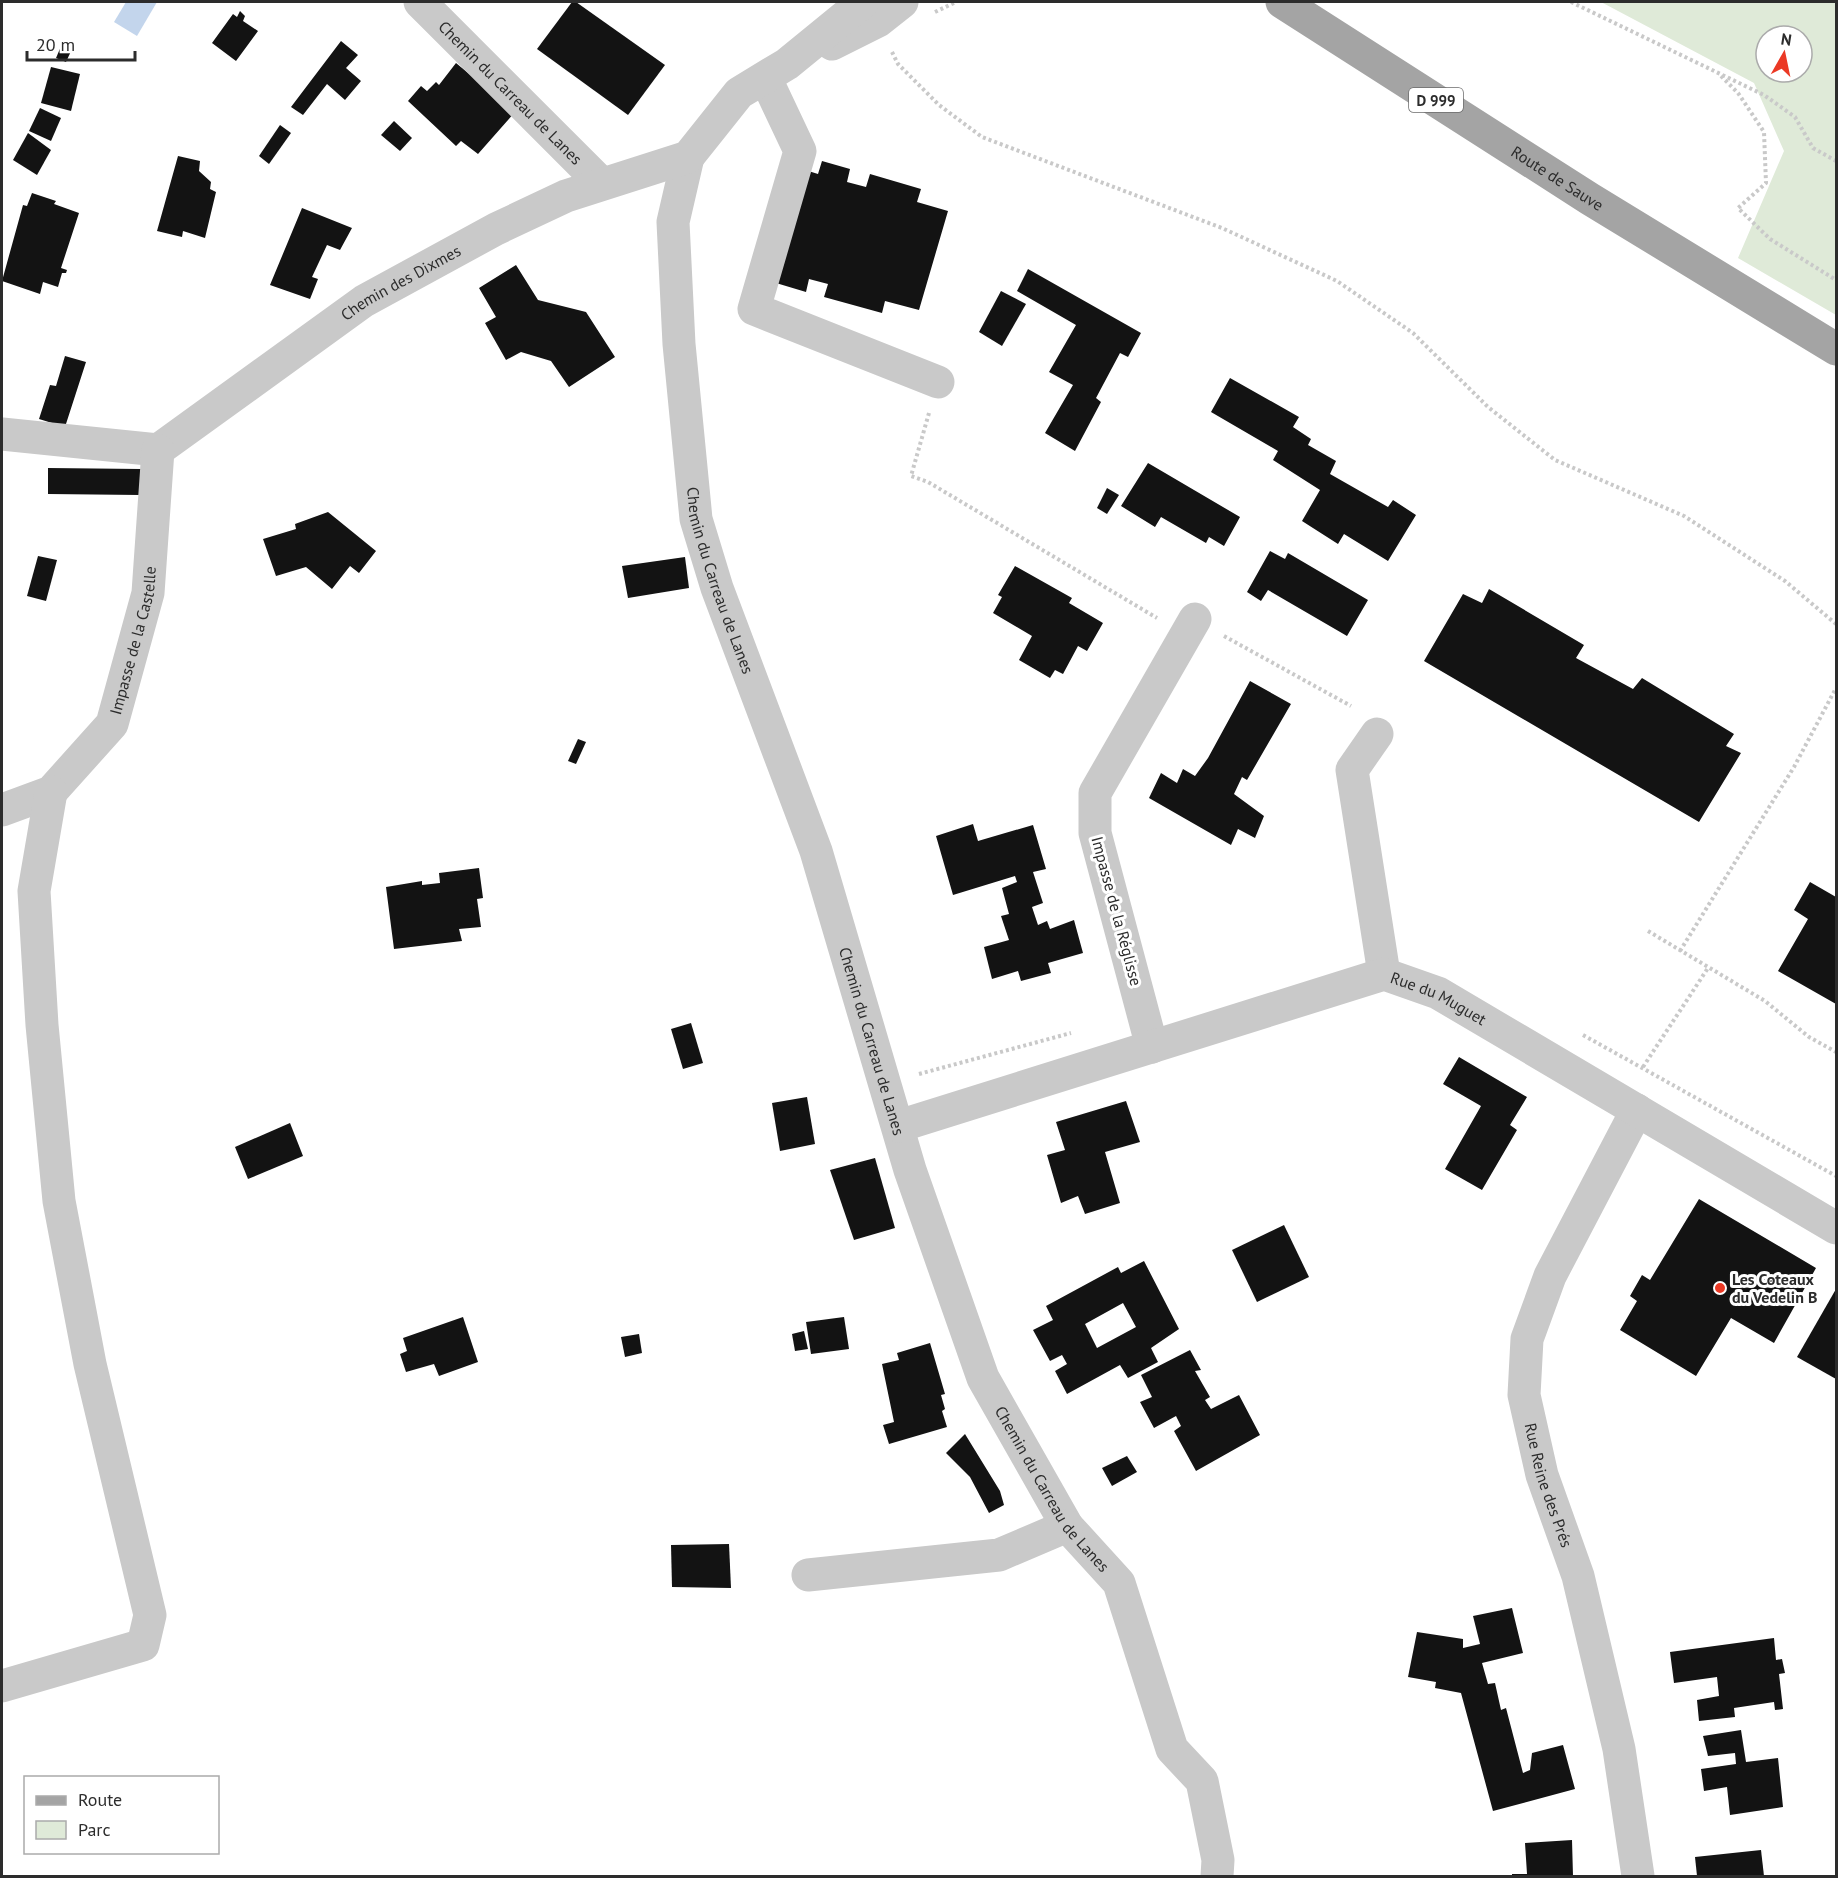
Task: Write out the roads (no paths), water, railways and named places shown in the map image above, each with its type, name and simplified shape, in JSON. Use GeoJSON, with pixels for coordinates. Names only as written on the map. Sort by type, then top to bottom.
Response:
{"type":"FeatureCollection","features":[{"type":"Feature","properties":{"kind":"main road","name":"Route de Sauve"},"geometry":{"type":"LineString","coordinates":[[1282,2],[1590,199],[1836,349]]}},
{"type":"Feature","properties":{"kind":"street","name":"Chemin du Carreau de Lanes"},"geometry":{"type":"LineString","coordinates":[[420,2],[601,183]]}},
{"type":"Feature","properties":{"kind":"street"},"geometry":{"type":"LineString","coordinates":[[688,157],[739,93],[892,10]]}},
{"type":"Feature","properties":{"kind":"street"},"geometry":{"type":"LineString","coordinates":[[776,72],[800,151],[754,309],[938,382]]}},
{"type":"Feature","properties":{"kind":"street","name":"Chemin du Carreau de Lanes"},"geometry":{"type":"LineString","coordinates":[[688,157],[673,222],[680,344],[696,519],[717,588],[816,851],[899,1126],[910,1170],[983,1378],[1067,1526],[1119,1583],[1172,1749],[1202,1780],[1218,1860],[1217,1876]]}},
{"type":"Feature","properties":{"kind":"street","name":"Chemin des Dixmes"},"geometry":{"type":"LineString","coordinates":[[158,450],[364,301],[495,229],[601,183],[688,157]]}},
{"type":"Feature","properties":{"kind":"street"},"geometry":{"type":"LineString","coordinates":[[2,434],[158,450]]}},
{"type":"Feature","properties":{"kind":"street","name":"Impasse de la Castelle"},"geometry":{"type":"LineString","coordinates":[[2,810],[51,792],[112,724],[148,593],[158,450]]}},
{"type":"Feature","properties":{"kind":"street","name":"Impasse de la Réglisse"},"geometry":{"type":"LineString","coordinates":[[1152,1047],[1095,833],[1095,794],[1190,627]]}},
{"type":"Feature","properties":{"kind":"street"},"geometry":{"type":"LineString","coordinates":[[1377,734],[1352,770],[1384,975]]}},
{"type":"Feature","properties":{"kind":"street"},"geometry":{"type":"LineString","coordinates":[[2,1686],[142,1645],[150,1615],[90,1364],[59,1201],[42,1025],[34,891],[51,792]]}},
{"type":"Feature","properties":{"kind":"street","name":"Rue du Muguet"},"geometry":{"type":"LineString","coordinates":[[899,1126],[1384,975],[1438,993],[1836,1228]]}},
{"type":"Feature","properties":{"kind":"street","name":"Rue Reine des Prés"},"geometry":{"type":"LineString","coordinates":[[1637,1110],[1550,1276],[1527,1339],[1524,1395],[1542,1475],[1578,1576],[1619,1749],[1638,1876]]}},
{"type":"Feature","properties":{"kind":"street"},"geometry":{"type":"LineString","coordinates":[[808,1575],[999,1555],[1067,1526]]}},
{"type":"Feature","properties":{"kind":"water"},"geometry":{"type":"Polygon","coordinates":[[[126,2],[157,2],[137,36],[114,22],[126,2]]]}},
{"type":"Feature","properties":{"kind":"place","name":"Les Coteaux du Vedelin B"},"geometry":{"type":"Point","coordinates":[1720,1288]}}]}
